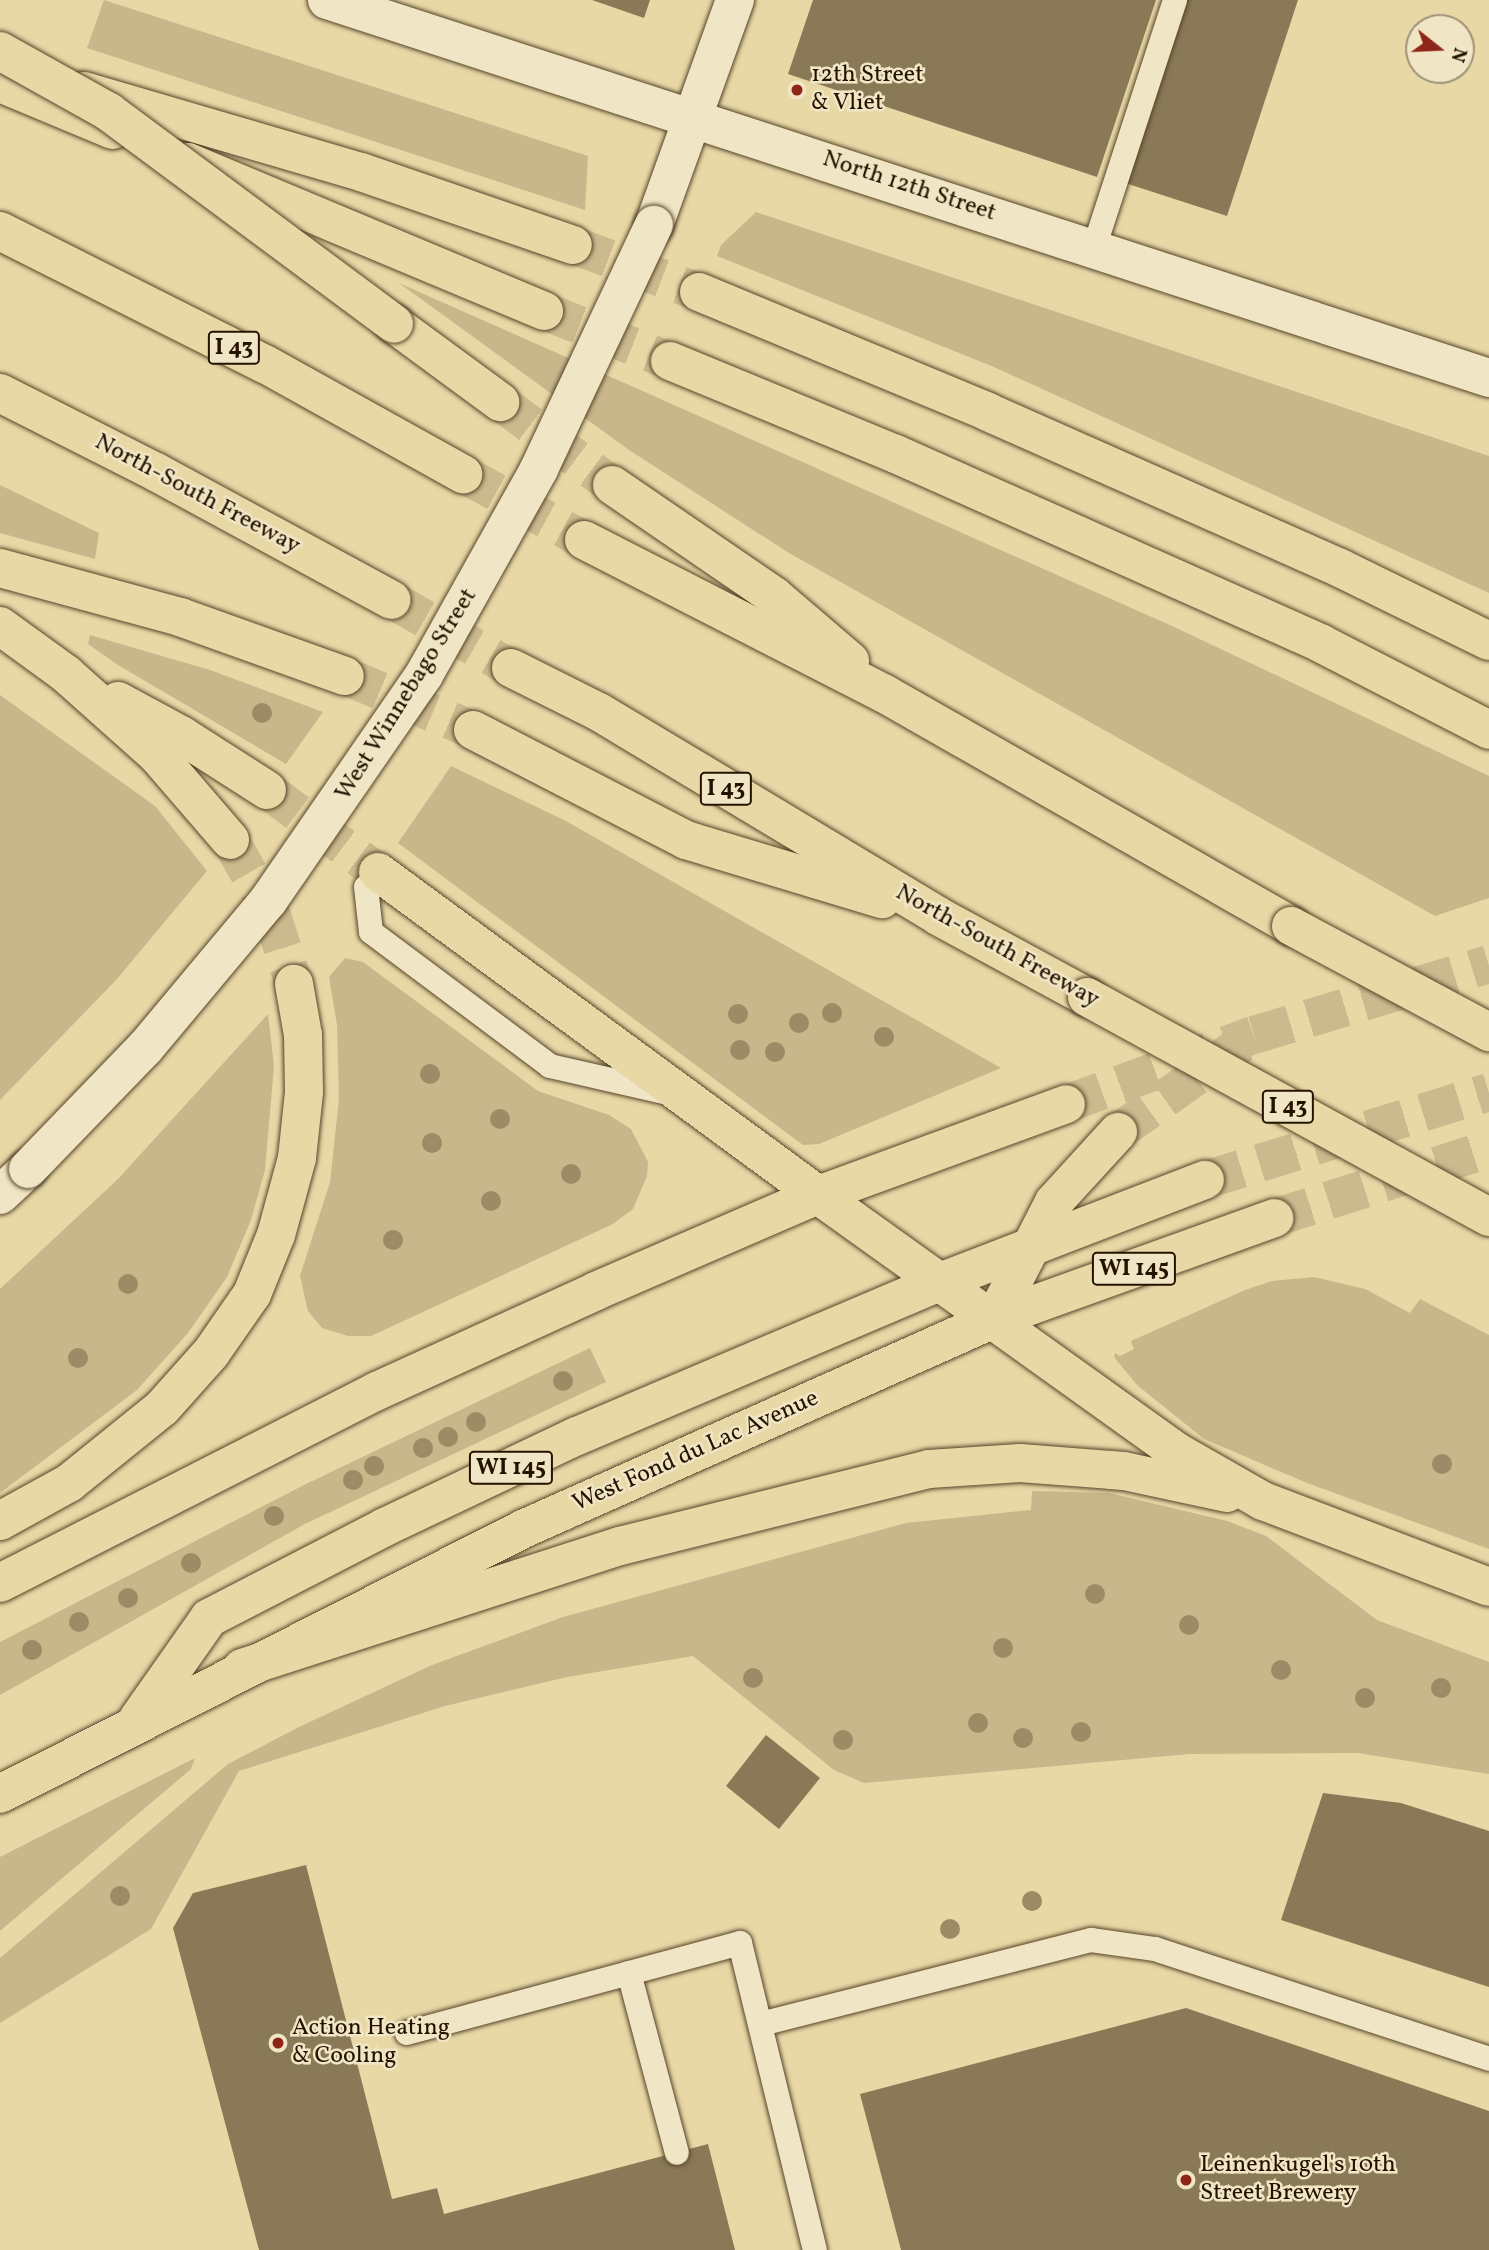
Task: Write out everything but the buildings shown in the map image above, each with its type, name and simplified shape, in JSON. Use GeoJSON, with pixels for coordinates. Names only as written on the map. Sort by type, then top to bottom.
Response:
{"type":"FeatureCollection","features":[{"type":"Feature","properties":{"kind":"main road"},"geometry":{"type":"LineString","coordinates":[[0,51],[109,112],[500,402]]}},
{"type":"Feature","properties":{"kind":"main road"},"geometry":{"type":"LineString","coordinates":[[0,66],[361,172],[573,246]]}},
{"type":"Feature","properties":{"kind":"main road"},"geometry":{"type":"LineString","coordinates":[[0,83],[544,311]]}},
{"type":"Feature","properties":{"kind":"main road","name":"I 43"},"geometry":{"type":"LineString","coordinates":[[0,232],[265,364],[463,474]]}},
{"type":"Feature","properties":{"kind":"main road"},"geometry":{"type":"LineString","coordinates":[[699,292],[988,412],[1340,568],[1489,641]]}},
{"type":"Feature","properties":{"kind":"main road"},"geometry":{"type":"LineString","coordinates":[[670,361],[896,454],[1322,644],[1489,730]]}},
{"type":"Feature","properties":{"kind":"main road","name":"North-South Freeway"},"geometry":{"type":"LineString","coordinates":[[0,393],[156,472],[392,600]]}},
{"type":"Feature","properties":{"kind":"main road"},"geometry":{"type":"LineString","coordinates":[[612,485],[774,596],[885,694]]}},
{"type":"Feature","properties":{"kind":"main road"},"geometry":{"type":"LineString","coordinates":[[584,540],[885,694],[1291,926],[1489,1032]]}},
{"type":"Feature","properties":{"kind":"main road"},"geometry":{"type":"LineString","coordinates":[[0,568],[97,591],[345,676]]}},
{"type":"Feature","properties":{"kind":"main road"},"geometry":{"type":"LineString","coordinates":[[0,626],[66,674],[157,755],[230,839]]}},
{"type":"Feature","properties":{"kind":"main road","name":"North-South Freeway"},"geometry":{"type":"LineString","coordinates":[[511,668],[599,712],[938,916],[1489,1217]]}},
{"type":"Feature","properties":{"kind":"main road"},"geometry":{"type":"LineString","coordinates":[[66,674],[181,735],[267,790]]}},
{"type":"Feature","properties":{"kind":"main road"},"geometry":{"type":"LineString","coordinates":[[473,730],[686,840],[938,916]]}},
{"type":"Feature","properties":{"kind":"main road"},"geometry":{"type":"LineString","coordinates":[[372,880],[995,1319],[1177,1452],[1263,1501]]}},
{"type":"Feature","properties":{"kind":"main road"},"geometry":{"type":"LineString","coordinates":[[0,1521],[69,1483],[162,1408],[211,1353],[252,1294],[276,1235],[297,1158],[303,1069],[294,984]]}},
{"type":"Feature","properties":{"kind":"main road"},"geometry":{"type":"LineString","coordinates":[[0,1583],[377,1391],[817,1195],[1066,1104]]}},
{"type":"Feature","properties":{"kind":"main road"},"geometry":{"type":"LineString","coordinates":[[995,1319],[1027,1250],[1054,1202],[1118,1132]]}},
{"type":"Feature","properties":{"kind":"main road","name":"West Fond du Lac Avenue"},"geometry":{"type":"LineString","coordinates":[[135,1724],[209,1618],[385,1527],[577,1436],[940,1282],[1205,1180]]}},
{"type":"Feature","properties":{"kind":"main road","name":"West Fond du Lac Avenue"},"geometry":{"type":"LineString","coordinates":[[0,1794],[242,1668],[523,1529],[995,1319],[1274,1218]]}},
{"type":"Feature","properties":{"kind":"main road"},"geometry":{"type":"LineString","coordinates":[[242,1668],[620,1546],[929,1469],[1020,1463],[1124,1471],[1263,1501],[1489,1587]]}},
{"type":"Feature","properties":{"kind":"street","name":"North 12th Street"},"geometry":{"type":"LineString","coordinates":[[327,0],[693,116],[1489,378]]}},
{"type":"Feature","properties":{"kind":"street","name":"West Winnebago Street"},"geometry":{"type":"LineString","coordinates":[[0,1195],[145,1048],[268,901],[417,686],[459,619],[539,470],[653,225],[735,0]]}},
{"type":"Feature","properties":{"kind":"lane"},"geometry":{"type":"LineString","coordinates":[[1094,248],[1175,0]]}},
{"type":"Feature","properties":{"kind":"lane"},"geometry":{"type":"LineString","coordinates":[[372,880],[371,932],[550,1066],[681,1096]]}},
{"type":"Feature","properties":{"kind":"lane"},"geometry":{"type":"LineString","coordinates":[[761,2024],[1091,1940],[1156,1949],[1489,2059]]}},
{"type":"Feature","properties":{"kind":"lane"},"geometry":{"type":"LineString","coordinates":[[407,2034],[740,1943],[815,2250]]}},
{"type":"Feature","properties":{"kind":"lane"},"geometry":{"type":"LineString","coordinates":[[629,1973],[677,2153]]}},
{"type":"Feature","properties":{"kind":"shaded area"},"geometry":{"type":"Polygon","coordinates":[[[104,0],[588,156],[585,210],[87,48],[104,0]]]}},
{"type":"Feature","properties":{"kind":"shaded area"},"geometry":{"type":"Polygon","coordinates":[[[756,212],[1489,456],[1489,593],[994,367],[717,256],[721,245],[756,212]]]}},
{"type":"Feature","properties":{"kind":"shaded area"},"geometry":{"type":"Polygon","coordinates":[[[399,283],[1172,626],[1489,776],[1489,898],[1435,916],[789,553],[629,450],[399,283]]]}},
{"type":"Feature","properties":{"kind":"shaded area"},"geometry":{"type":"Polygon","coordinates":[[[0,485],[99,533],[95,559],[0,533],[0,485]]]}},
{"type":"Feature","properties":{"kind":"shaded area"},"geometry":{"type":"Polygon","coordinates":[[[90,635],[210,670],[323,712],[286,764],[118,665],[88,644],[90,635]]]}},
{"type":"Feature","properties":{"kind":"shaded area"},"geometry":{"type":"Polygon","coordinates":[[[0,695],[155,806],[207,871],[117,979],[0,1100],[0,695]]]}},
{"type":"Feature","properties":{"kind":"shaded area"},"geometry":{"type":"Polygon","coordinates":[[[451,766],[566,821],[1001,1068],[819,1144],[803,1145],[398,843],[451,766]]]}},
{"type":"Feature","properties":{"kind":"shaded area"},"geometry":{"type":"Polygon","coordinates":[[[345,958],[363,962],[538,1091],[609,1115],[631,1129],[648,1162],[647,1176],[633,1209],[613,1224],[371,1336],[348,1336],[322,1328],[308,1311],[300,1276],[330,1182],[339,1099],[337,1025],[329,977],[345,958]]]}},
{"type":"Feature","properties":{"kind":"shaded area"},"geometry":{"type":"Polygon","coordinates":[[[268,1014],[274,1066],[265,1170],[251,1220],[227,1277],[188,1333],[137,1390],[0,1493],[0,1289],[118,1179],[268,1014]]]}},
{"type":"Feature","properties":{"kind":"shaded area"},"geometry":{"type":"Polygon","coordinates":[[[1314,1277],[1365,1289],[1410,1313],[1420,1299],[1489,1335],[1489,1549],[1307,1483],[1204,1439],[1137,1385],[1114,1357],[1115,1353],[1120,1356],[1134,1349],[1131,1341],[1245,1290],[1272,1281],[1314,1277]]]}},
{"type":"Feature","properties":{"kind":"shaded area"},"geometry":{"type":"Polygon","coordinates":[[[590,1348],[606,1382],[305,1524],[0,1695],[0,1642],[304,1485],[590,1348]]]}},
{"type":"Feature","properties":{"kind":"shaded area"},"geometry":{"type":"Polygon","coordinates":[[[1032,1491],[1109,1493],[1227,1521],[1266,1536],[1377,1620],[1489,1662],[1489,1774],[1358,1753],[1190,1754],[864,1783],[834,1770],[693,1656],[567,1677],[445,1706],[239,1771],[151,1929],[0,2023],[0,1958],[228,1764],[299,1727],[432,1665],[563,1617],[906,1523],[1031,1510],[1032,1491]]]}},
{"type":"Feature","properties":{"kind":"shaded area"},"geometry":{"type":"Polygon","coordinates":[[[195,1758],[191,1769],[0,1931],[0,1857],[195,1758]]]}},
{"type":"Feature","properties":{"kind":"tunnel"},"geometry":{"type":"LineString","coordinates":[[573,245],[699,292]]}},
{"type":"Feature","properties":{"kind":"tunnel"},"geometry":{"type":"LineString","coordinates":[[544,311],[670,361]]}},
{"type":"Feature","properties":{"kind":"tunnel"},"geometry":{"type":"LineString","coordinates":[[500,402],[612,485]]}},
{"type":"Feature","properties":{"kind":"tunnel"},"geometry":{"type":"LineString","coordinates":[[463,474],[584,540]]}},
{"type":"Feature","properties":{"kind":"tunnel"},"geometry":{"type":"LineString","coordinates":[[392,600],[511,668]]}},
{"type":"Feature","properties":{"kind":"tunnel"},"geometry":{"type":"LineString","coordinates":[[345,676],[473,730]]}},
{"type":"Feature","properties":{"kind":"tunnel"},"geometry":{"type":"LineString","coordinates":[[267,790],[378,872]]}},
{"type":"Feature","properties":{"kind":"tunnel"},"geometry":{"type":"LineString","coordinates":[[230,840],[271,912],[294,984]]}},
{"type":"Feature","properties":{"kind":"tunnel"},"geometry":{"type":"LineString","coordinates":[[1066,1104],[1254,1035],[1489,964]]}},
{"type":"Feature","properties":{"kind":"tunnel"},"geometry":{"type":"LineString","coordinates":[[1118,1132],[1254,1035]]}},
{"type":"Feature","properties":{"kind":"tunnel"},"geometry":{"type":"LineString","coordinates":[[1205,1180],[1489,1092]]}},
{"type":"Feature","properties":{"kind":"tunnel"},"geometry":{"type":"LineString","coordinates":[[1274,1218],[1489,1149]]}},
{"type":"Feature","properties":{"kind":"place","name":"12th Street & Vliet"},"geometry":{"type":"Point","coordinates":[797,90]}},
{"type":"Feature","properties":{"kind":"place","name":"Action Heating & Cooling"},"geometry":{"type":"Point","coordinates":[278,2043]}},
{"type":"Feature","properties":{"kind":"place","name":"Leinenkugel's 10th Street Brewery"},"geometry":{"type":"Point","coordinates":[1186,2180]}}]}
